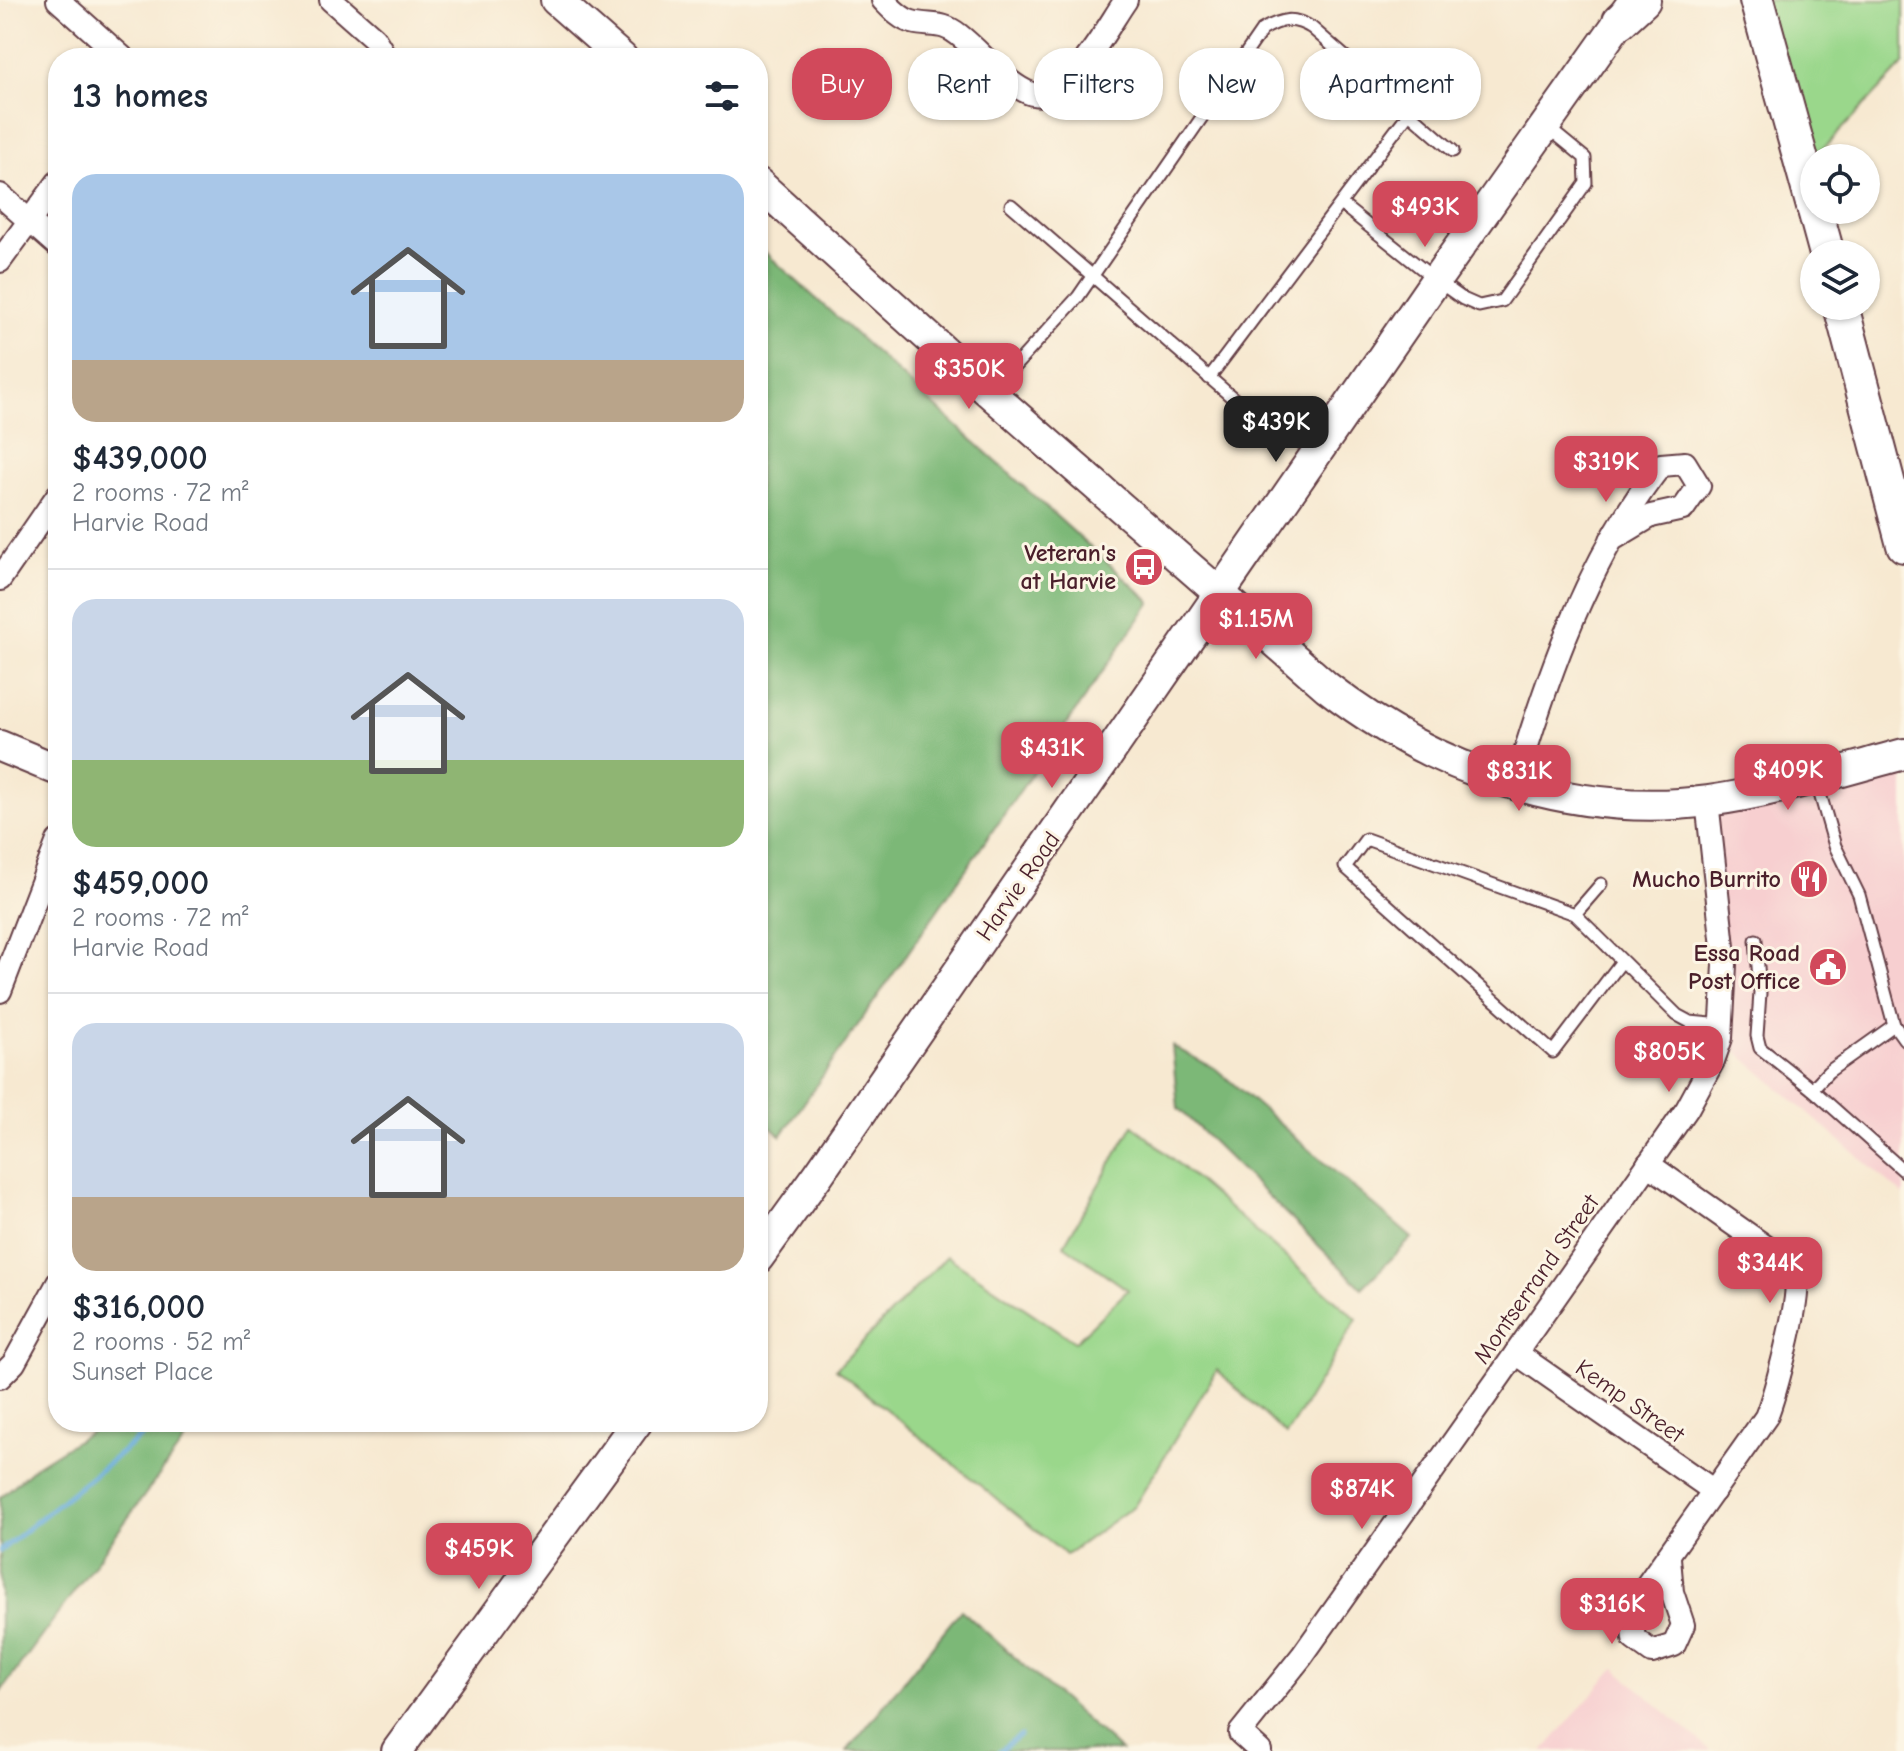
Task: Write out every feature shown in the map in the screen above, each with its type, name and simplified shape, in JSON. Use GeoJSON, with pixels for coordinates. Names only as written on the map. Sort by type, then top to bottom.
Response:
{"type":"FeatureCollection","features":[{"type":"Feature","properties":{"kind":"main road"},"geometry":{"type":"LineString","coordinates":[[1743,0],[1768,40]]}},
{"type":"Feature","properties":{"kind":"main road"},"geometry":{"type":"LineString","coordinates":[[1757,0],[1800,157]]}},
{"type":"Feature","properties":{"kind":"main road"},"geometry":{"type":"LineString","coordinates":[[1845,320],[1904,545]]}},
{"type":"Feature","properties":{"kind":"street"},"geometry":{"type":"LineString","coordinates":[[58,0],[112,48]]}},
{"type":"Feature","properties":{"kind":"street"},"geometry":{"type":"LineString","coordinates":[[331,0],[374,38],[380,48]]}},
{"type":"Feature","properties":{"kind":"street"},"geometry":{"type":"LineString","coordinates":[[556,0],[611,48]]}},
{"type":"Feature","properties":{"kind":"street"},"geometry":{"type":"LineString","coordinates":[[883,0],[912,22],[944,25],[957,33],[1022,90],[1036,96],[1053,93],[1068,83],[1126,0]]}},
{"type":"Feature","properties":{"kind":"street","name":"Harvie Road"},"geometry":{"type":"LineString","coordinates":[[768,1244],[1436,280],[1632,7]]}},
{"type":"Feature","properties":{"kind":"street"},"geometry":{"type":"LineString","coordinates":[[768,192],[1220,595],[1354,708],[1434,754],[1515,785],[1625,804],[1707,801],[1748,795],[1904,754]]}},
{"type":"Feature","properties":{"kind":"street"},"geometry":{"type":"LineString","coordinates":[[0,195],[48,237]]}},
{"type":"Feature","properties":{"kind":"street"},"geometry":{"type":"LineString","coordinates":[[0,261],[48,195]]}},
{"type":"Feature","properties":{"kind":"street"},"geometry":{"type":"LineString","coordinates":[[0,579],[48,509]]}},
{"type":"Feature","properties":{"kind":"street"},"geometry":{"type":"LineString","coordinates":[[1515,785],[1544,691],[1611,540]]}},
{"type":"Feature","properties":{"kind":"street"},"geometry":{"type":"LineString","coordinates":[[0,746],[48,766]]}},
{"type":"Feature","properties":{"kind":"street","name":"Montserrand Street"},"geometry":{"type":"LineString","coordinates":[[1260,1751],[1240,1733],[1302,1656],[1516,1353],[1687,1109],[1713,1061],[1722,1025],[1725,965],[1716,875],[1708,835],[1707,801]]}},
{"type":"Feature","properties":{"kind":"street"},"geometry":{"type":"LineString","coordinates":[[0,991],[48,867]]}},
{"type":"Feature","properties":{"kind":"street"},"geometry":{"type":"LineString","coordinates":[[1648,1164],[1773,1252],[1788,1265],[1796,1282],[1775,1396],[1766,1417],[1669,1558]]}},
{"type":"Feature","properties":{"kind":"street"},"geometry":{"type":"LineString","coordinates":[[0,1377],[14,1363],[48,1301]]}},
{"type":"Feature","properties":{"kind":"street","name":"Kemp Street"},"geometry":{"type":"LineString","coordinates":[[1516,1353],[1714,1491]]}},
{"type":"Feature","properties":{"kind":"street"},"geometry":{"type":"LineString","coordinates":[[397,1751],[630,1432]]}},
{"type":"Feature","properties":{"kind":"lane"},"geometry":{"type":"LineString","coordinates":[[990,393],[1078,297],[1262,30],[1278,20],[1297,19],[1334,48]]}},
{"type":"Feature","properties":{"kind":"lane"},"geometry":{"type":"LineString","coordinates":[[1209,378],[1404,120]]}},
{"type":"Feature","properties":{"kind":"lane"},"geometry":{"type":"LineString","coordinates":[[1415,120],[1453,151]]}},
{"type":"Feature","properties":{"kind":"lane"},"geometry":{"type":"LineString","coordinates":[[1341,204],[1436,280],[1479,306],[1502,301],[1586,183],[1585,158],[1546,125]]}},
{"type":"Feature","properties":{"kind":"lane"},"geometry":{"type":"LineString","coordinates":[[1011,205],[1264,425]]}},
{"type":"Feature","properties":{"kind":"lane"},"geometry":{"type":"LineString","coordinates":[[1816,778],[1835,846],[1859,895],[1894,1025],[1904,1039]]}},
{"type":"Feature","properties":{"kind":"lane"},"geometry":{"type":"LineString","coordinates":[[1622,961],[1553,1052],[1345,867],[1366,839],[1575,914],[1677,1015],[1690,1022],[1722,1025]]}},
{"type":"Feature","properties":{"kind":"lane"},"geometry":{"type":"LineString","coordinates":[[1575,914],[1601,884]]}},
{"type":"Feature","properties":{"kind":"lane"},"geometry":{"type":"LineString","coordinates":[[1756,940],[1760,993],[1757,1036],[1760,1048],[1812,1089],[1904,1171]]}},
{"type":"Feature","properties":{"kind":"lane"},"geometry":{"type":"LineString","coordinates":[[1812,1089],[1828,1072],[1894,1025]]}},
{"type":"Feature","properties":{"kind":"shaded area"},"geometry":{"type":"Polygon","coordinates":[[[1904,754],[1904,1196],[1721,1038],[1707,801],[1904,754]]]}},
{"type":"Feature","properties":{"kind":"shaded area"},"geometry":{"type":"Polygon","coordinates":[[[1615,1668],[1711,1751],[1543,1751],[1615,1668]]]}},
{"type":"Feature","properties":{"kind":"green space"},"geometry":{"type":"Polygon","coordinates":[[[1757,0],[1904,0],[1904,64],[1828,144],[1800,144],[1800,155],[1757,0]]]}},
{"type":"Feature","properties":{"kind":"green space"},"geometry":{"type":"Polygon","coordinates":[[[768,255],[1151,602],[781,1136],[768,1125],[768,255]]]}},
{"type":"Feature","properties":{"kind":"green space"},"geometry":{"type":"Polygon","coordinates":[[[1172,1046],[1216,1069],[1412,1238],[1362,1288],[1178,1108],[1172,1046]]]}},
{"type":"Feature","properties":{"kind":"green space"},"geometry":{"type":"Polygon","coordinates":[[[1133,1125],[1357,1319],[1286,1435],[1217,1370],[1135,1505],[1066,1555],[836,1369],[947,1256],[1075,1342],[1128,1290],[1064,1245],[1133,1125]]]}},
{"type":"Feature","properties":{"kind":"green space"},"geometry":{"type":"Polygon","coordinates":[[[90,1432],[191,1432],[0,1693],[0,1498],[36,1466],[90,1432]]]}},
{"type":"Feature","properties":{"kind":"green space"},"geometry":{"type":"Polygon","coordinates":[[[961,1610],[1121,1751],[847,1751],[961,1610]]]}},
{"type":"Feature","properties":{"kind":"waterway"},"geometry":{"type":"LineString","coordinates":[[0,1551],[147,1432]]}},
{"type":"Feature","properties":{"kind":"waterway"},"geometry":{"type":"LineString","coordinates":[[999,1751],[1020,1735]]}},
{"type":"Feature","properties":{"kind":"place","name":"Veteran's at Harvie"},"geometry":{"type":"Point","coordinates":[1144,567]}},
{"type":"Feature","properties":{"kind":"place","name":"Mucho Burrito"},"geometry":{"type":"Point","coordinates":[1809,879]}},
{"type":"Feature","properties":{"kind":"place","name":"Essa Road Post Office"},"geometry":{"type":"Point","coordinates":[1828,967]}}]}
